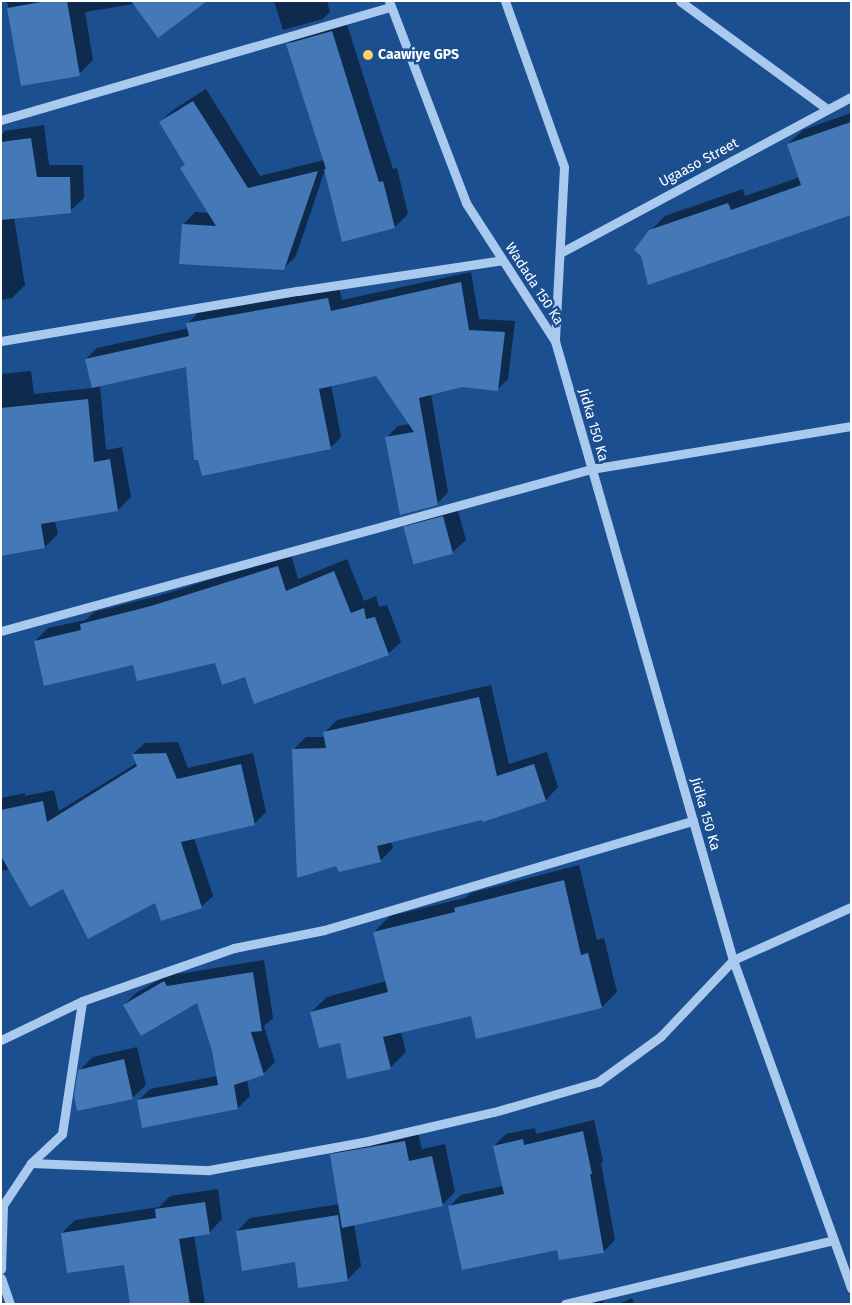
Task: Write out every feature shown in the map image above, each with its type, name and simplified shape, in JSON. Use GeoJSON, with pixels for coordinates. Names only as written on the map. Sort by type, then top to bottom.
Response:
{"type":"FeatureCollection","features":[{"type":"Feature","properties":{"kind":"street","name":"Wadada 150 Ka"},"geometry":{"type":"LineString","coordinates":[[505,1],[564,167],[555,342]]}},
{"type":"Feature","properties":{"kind":"street"},"geometry":{"type":"LineString","coordinates":[[680,1],[827,110]]}},
{"type":"Feature","properties":{"kind":"street","name":"Wadada 150 Ka"},"geometry":{"type":"LineString","coordinates":[[390,4],[466,203],[555,342]]}},
{"type":"Feature","properties":{"kind":"street"},"geometry":{"type":"LineString","coordinates":[[1,120],[390,4]]}},
{"type":"Feature","properties":{"kind":"street","name":"Ugaaso Street"},"geometry":{"type":"LineString","coordinates":[[560,253],[851,97]]}},
{"type":"Feature","properties":{"kind":"street"},"geometry":{"type":"LineString","coordinates":[[1,342],[278,294],[502,260]]}},
{"type":"Feature","properties":{"kind":"street","name":"Jidka 150 Ka"},"geometry":{"type":"LineString","coordinates":[[555,342],[733,960],[851,1288]]}},
{"type":"Feature","properties":{"kind":"street"},"geometry":{"type":"LineString","coordinates":[[1,631],[591,469],[851,426]]}},
{"type":"Feature","properties":{"kind":"street"},"geometry":{"type":"LineString","coordinates":[[1,1040],[82,1000],[234,948],[324,930],[693,820]]}},
{"type":"Feature","properties":{"kind":"street"},"geometry":{"type":"LineString","coordinates":[[31,1163],[209,1170],[368,1141],[494,1112],[598,1082],[661,1036],[733,960],[851,907]]}},
{"type":"Feature","properties":{"kind":"street"},"geometry":{"type":"LineString","coordinates":[[1,1269],[3,1205],[31,1163],[62,1134],[82,1000]]}},
{"type":"Feature","properties":{"kind":"street"},"geometry":{"type":"LineString","coordinates":[[564,1304],[833,1240]]}},
{"type":"Feature","properties":{"kind":"street"},"geometry":{"type":"LineString","coordinates":[[1,1278],[10,1304]]}},
{"type":"Feature","properties":{"kind":"building"},"geometry":{"type":"Polygon","coordinates":[[[47,1],[67,1],[80,76],[21,86],[7,8],[47,1]]]}},
{"type":"Feature","properties":{"kind":"building"},"geometry":{"type":"Polygon","coordinates":[[[131,1],[207,1],[158,38],[131,1]]]}},
{"type":"Feature","properties":{"kind":"building"},"geometry":{"type":"Polygon","coordinates":[[[332,31],[379,182],[383,181],[395,228],[342,242],[324,169],[326,169],[286,44],[332,31]]]}},
{"type":"Feature","properties":{"kind":"building"},"geometry":{"type":"Polygon","coordinates":[[[193,101],[248,188],[318,171],[284,270],[179,264],[182,224],[216,226],[180,168],[185,165],[159,122],[193,101]]]}},
{"type":"Feature","properties":{"kind":"building"},"geometry":{"type":"Polygon","coordinates":[[[851,122],[851,215],[648,285],[641,256],[634,250],[649,230],[728,203],[731,210],[801,185],[787,144],[851,122]]]}},
{"type":"Feature","properties":{"kind":"building"},"geometry":{"type":"Polygon","coordinates":[[[31,138],[37,177],[70,177],[71,213],[1,220],[1,142],[31,138]]]}},
{"type":"Feature","properties":{"kind":"building"},"geometry":{"type":"Polygon","coordinates":[[[461,282],[469,330],[505,332],[498,391],[462,387],[419,398],[438,505],[400,515],[385,437],[414,432],[376,376],[319,389],[331,449],[202,476],[198,460],[194,460],[186,367],[92,388],[85,359],[189,336],[186,323],[328,298],[331,311],[461,282]]]}},
{"type":"Feature","properties":{"kind":"building"},"geometry":{"type":"Polygon","coordinates":[[[88,399],[94,462],[110,459],[118,511],[41,524],[45,548],[1,556],[1,408],[88,399]]]}},
{"type":"Feature","properties":{"kind":"building"},"geometry":{"type":"Polygon","coordinates":[[[443,516],[453,554],[413,564],[403,527],[443,516]]]}},
{"type":"Feature","properties":{"kind":"building"},"geometry":{"type":"Polygon","coordinates":[[[278,566],[286,591],[334,571],[351,613],[364,608],[366,619],[375,617],[389,655],[254,704],[245,677],[222,685],[215,663],[137,681],[133,665],[44,686],[34,641],[81,630],[80,624],[151,606],[278,566]]]}},
{"type":"Feature","properties":{"kind":"building"},"geometry":{"type":"Polygon","coordinates":[[[479,697],[497,776],[534,764],[546,801],[483,822],[482,820],[377,846],[381,862],[339,872],[336,866],[297,878],[292,749],[326,748],[323,732],[479,697]]]}},
{"type":"Feature","properties":{"kind":"building"},"geometry":{"type":"Polygon","coordinates":[[[166,753],[177,779],[241,764],[255,825],[181,842],[202,908],[161,921],[155,903],[88,939],[63,889],[30,907],[1,856],[1,810],[43,801],[47,822],[137,766],[132,754],[166,753]]]}},
{"type":"Feature","properties":{"kind":"building"},"geometry":{"type":"Polygon","coordinates":[[[564,880],[581,955],[588,953],[602,1008],[476,1039],[471,1016],[383,1037],[391,1069],[347,1079],[340,1043],[319,1048],[310,1012],[388,992],[373,932],[455,912],[454,908],[564,880]]]}},
{"type":"Feature","properties":{"kind":"building"},"geometry":{"type":"Polygon","coordinates":[[[253,972],[262,1031],[251,1032],[264,1075],[234,1085],[238,1109],[142,1128],[137,1100],[218,1085],[212,1051],[197,1003],[141,1036],[123,1005],[164,981],[167,986],[253,972]]]}},
{"type":"Feature","properties":{"kind":"building"},"geometry":{"type":"Polygon","coordinates":[[[124,1059],[133,1099],[77,1111],[74,1096],[78,1070],[124,1059]]]}},
{"type":"Feature","properties":{"kind":"building"},"geometry":{"type":"Polygon","coordinates":[[[583,1131],[592,1174],[590,1174],[604,1253],[559,1260],[557,1250],[462,1270],[448,1206],[504,1194],[493,1146],[523,1139],[524,1145],[583,1131]]]}},
{"type":"Feature","properties":{"kind":"building"},"geometry":{"type":"Polygon","coordinates":[[[405,1141],[409,1161],[432,1156],[443,1206],[342,1228],[330,1154],[405,1141]]]}},
{"type":"Feature","properties":{"kind":"building"},"geometry":{"type":"Polygon","coordinates":[[[205,1202],[210,1234],[179,1239],[190,1304],[130,1304],[124,1265],[67,1273],[61,1233],[156,1218],[155,1209],[205,1202]]]}},
{"type":"Feature","properties":{"kind":"building"},"geometry":{"type":"Polygon","coordinates":[[[338,1215],[348,1281],[298,1288],[295,1262],[242,1271],[236,1231],[338,1215]]]}},
{"type":"Feature","properties":{"kind":"place","name":"Caawiye GPS"},"geometry":{"type":"Point","coordinates":[368,55]}}]}
